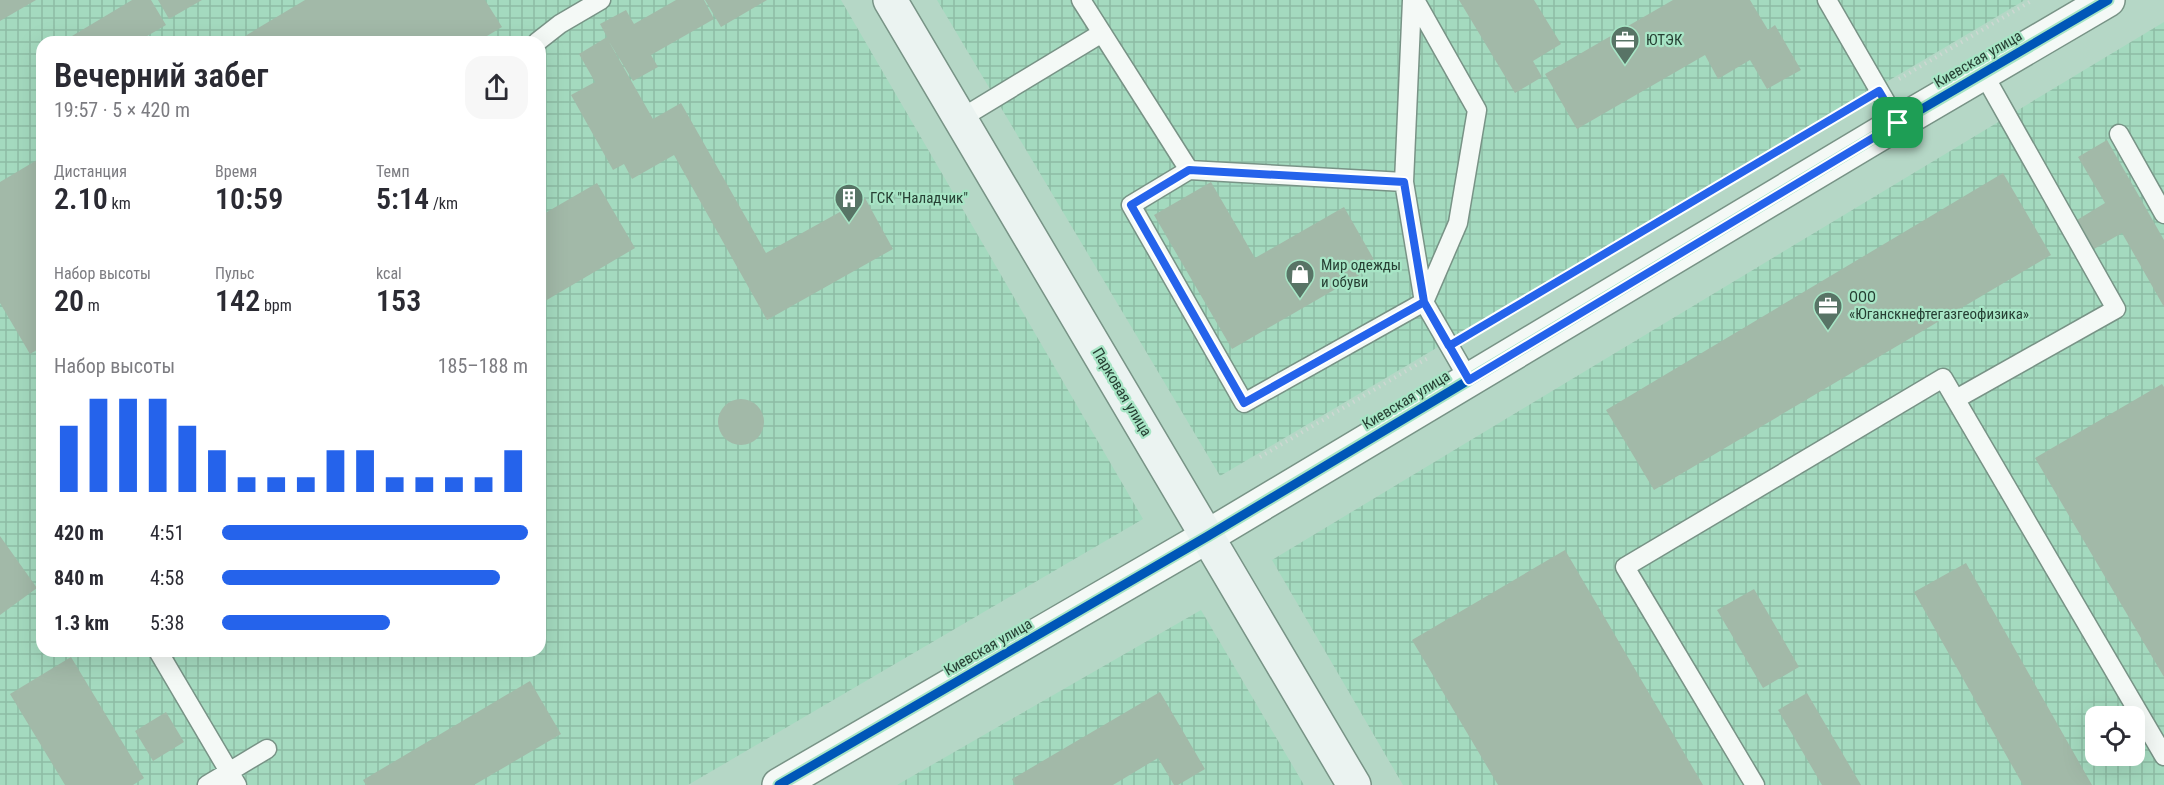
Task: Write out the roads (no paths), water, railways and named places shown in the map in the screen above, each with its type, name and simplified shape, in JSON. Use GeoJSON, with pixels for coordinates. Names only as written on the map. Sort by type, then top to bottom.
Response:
{"type":"FeatureCollection","features":[{"type":"Feature","properties":{"kind":"main road","name":"Парковая улица"},"geometry":{"type":"LineString","coordinates":[[890,0],[1354,785]]}},
{"type":"Feature","properties":{"kind":"street","name":"Киевская улица"},"geometry":{"type":"LineString","coordinates":[[779,785],[1208,536],[2108,0]]}},
{"type":"Feature","properties":{"kind":"lane"},"geometry":{"type":"LineString","coordinates":[[545,36],[560,24],[601,0]]}},
{"type":"Feature","properties":{"kind":"lane"},"geometry":{"type":"LineString","coordinates":[[1404,182],[1189,170],[1131,205],[1244,403],[1424,302],[1458,223],[1477,110],[1414,0]]}},
{"type":"Feature","properties":{"kind":"lane"},"geometry":{"type":"LineString","coordinates":[[1414,0],[1404,182],[1424,302],[1469,380]]}},
{"type":"Feature","properties":{"kind":"lane"},"geometry":{"type":"LineString","coordinates":[[1827,0],[1898,123]]}},
{"type":"Feature","properties":{"kind":"lane"},"geometry":{"type":"LineString","coordinates":[[1082,1],[1189,170]]}},
{"type":"Feature","properties":{"kind":"lane"},"geometry":{"type":"LineString","coordinates":[[960,119],[1102,33]]}},
{"type":"Feature","properties":{"kind":"lane"},"geometry":{"type":"LineString","coordinates":[[1956,399],[2116,309],[1983,73]]}},
{"type":"Feature","properties":{"kind":"lane"},"geometry":{"type":"LineString","coordinates":[[2119,134],[2164,214]]}},
{"type":"Feature","properties":{"kind":"lane"},"geometry":{"type":"LineString","coordinates":[[1755,785],[1625,567],[1943,378],[2164,756]]}},
{"type":"Feature","properties":{"kind":"lane"},"geometry":{"type":"LineString","coordinates":[[162,657],[233,778]]}},
{"type":"Feature","properties":{"kind":"lane"},"geometry":{"type":"LineString","coordinates":[[207,785],[233,778],[267,749]]}},
{"type":"Feature","properties":{"kind":"place","name":"ЮТЭК"},"geometry":{"type":"Point","coordinates":[1625,66]}},
{"type":"Feature","properties":{"kind":"place","name":"ГСК \"Наладчик\""},"geometry":{"type":"Point","coordinates":[849,224]}},
{"type":"Feature","properties":{"kind":"place","name":"Мир одежды и обуви"},"geometry":{"type":"Point","coordinates":[1300,300]}},
{"type":"Feature","properties":{"kind":"place","name":"ООО «Юганскнефтегазгеофизика»"},"geometry":{"type":"Point","coordinates":[1828,332]}}]}
